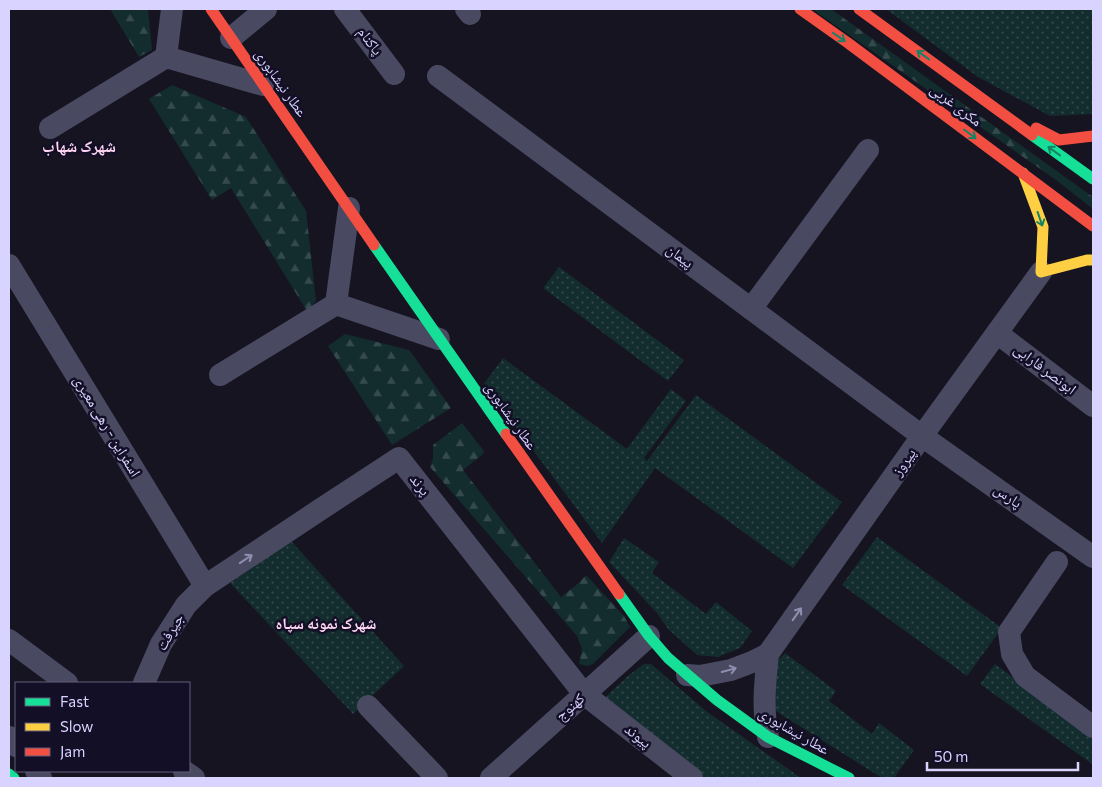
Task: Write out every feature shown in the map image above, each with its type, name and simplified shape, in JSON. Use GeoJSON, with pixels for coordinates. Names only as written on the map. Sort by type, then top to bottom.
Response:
{"type":"FeatureCollection","features":[{"type":"Feature","properties":{"kind":"main road","name":"عطار نیشابوری"},"geometry":{"type":"LineString","coordinates":[[212,9],[230,38],[439,339],[649,636],[668,658],[687,675],[717,700],[768,737],[849,778]]}},
{"type":"Feature","properties":{"kind":"main road","name":"مکری غربی"},"geometry":{"type":"LineString","coordinates":[[800,9],[1093,226]]}},
{"type":"Feature","properties":{"kind":"main road","name":"مکری غربی"},"geometry":{"type":"LineString","coordinates":[[859,9],[1093,180]]}},
{"type":"Feature","properties":{"kind":"main road"},"geometry":{"type":"LineString","coordinates":[[991,105],[1059,140],[1093,136]]}},
{"type":"Feature","properties":{"kind":"main road"},"geometry":{"type":"LineString","coordinates":[[1023,173],[1043,227],[1042,272],[1093,260]]}},
{"type":"Feature","properties":{"kind":"main road"},"geometry":{"type":"LineString","coordinates":[[9,774],[14,778]]}},
{"type":"Feature","properties":{"kind":"street"},"geometry":{"type":"LineString","coordinates":[[166,57],[172,9]]}},
{"type":"Feature","properties":{"kind":"street"},"geometry":{"type":"LineString","coordinates":[[230,38],[266,9]]}},
{"type":"Feature","properties":{"kind":"street","name":"پاکنام"},"geometry":{"type":"LineString","coordinates":[[345,9],[394,74]]}},
{"type":"Feature","properties":{"kind":"street"},"geometry":{"type":"LineString","coordinates":[[50,128],[166,57],[263,85]]}},
{"type":"Feature","properties":{"kind":"street","name":"پیمان"},"geometry":{"type":"LineString","coordinates":[[438,76],[922,436]]}},
{"type":"Feature","properties":{"kind":"street"},"geometry":{"type":"LineString","coordinates":[[751,309],[868,150]]}},
{"type":"Feature","properties":{"kind":"street"},"geometry":{"type":"LineString","coordinates":[[336,304],[349,208]]}},
{"type":"Feature","properties":{"kind":"street","name":"اسفراين - رهی معیری"},"geometry":{"type":"LineString","coordinates":[[9,265],[205,586]]}},
{"type":"Feature","properties":{"kind":"street","name":"پیروز"},"geometry":{"type":"LineString","coordinates":[[768,737],[764,697],[768,654],[922,436],[1042,272]]}},
{"type":"Feature","properties":{"kind":"street"},"geometry":{"type":"LineString","coordinates":[[336,304],[439,339]]}},
{"type":"Feature","properties":{"kind":"street"},"geometry":{"type":"LineString","coordinates":[[220,376],[336,304]]}},
{"type":"Feature","properties":{"kind":"street","name":"ابونصر فارابی"},"geometry":{"type":"LineString","coordinates":[[997,333],[1093,406]]}},
{"type":"Feature","properties":{"kind":"street","name":"پارس"},"geometry":{"type":"LineString","coordinates":[[922,436],[1093,557]]}},
{"type":"Feature","properties":{"kind":"street","name":"پرند"},"geometry":{"type":"LineString","coordinates":[[205,586],[399,458],[584,694]]}},
{"type":"Feature","properties":{"kind":"street"},"geometry":{"type":"LineString","coordinates":[[1057,562],[1009,632],[1012,654],[1025,676],[1093,727]]}},
{"type":"Feature","properties":{"kind":"street","name":"جیرفت"},"geometry":{"type":"LineString","coordinates":[[144,682],[161,644],[186,605],[205,586]]}},
{"type":"Feature","properties":{"kind":"street","name":"كهنوج"},"geometry":{"type":"LineString","coordinates":[[491,778],[649,636]]}},
{"type":"Feature","properties":{"kind":"street"},"geometry":{"type":"LineString","coordinates":[[9,640],[65,682]]}},
{"type":"Feature","properties":{"kind":"street"},"geometry":{"type":"LineString","coordinates":[[687,675],[700,676],[731,670],[768,654]]}},
{"type":"Feature","properties":{"kind":"street","name":"پیوند"},"geometry":{"type":"LineString","coordinates":[[584,694],[692,778]]}},
{"type":"Feature","properties":{"kind":"street"},"geometry":{"type":"LineString","coordinates":[[368,706],[437,778]]}},
{"type":"Feature","properties":{"kind":"green space"},"geometry":{"type":"Polygon","coordinates":[[[110,9],[148,9],[152,50],[139,57],[110,9]]]}},
{"type":"Feature","properties":{"kind":"green space"},"geometry":{"type":"Polygon","coordinates":[[[812,9],[831,9],[1093,197],[1093,209],[1056,180],[812,9]]]}},
{"type":"Feature","properties":{"kind":"green space"},"geometry":{"type":"Polygon","coordinates":[[[886,9],[1093,9],[1093,114],[1050,116],[978,77],[886,9]]]}},
{"type":"Feature","properties":{"kind":"green space"},"geometry":{"type":"Polygon","coordinates":[[[172,85],[246,117],[306,211],[316,301],[307,311],[231,188],[212,200],[149,99],[172,85]]]}},
{"type":"Feature","properties":{"kind":"green space"},"geometry":{"type":"Polygon","coordinates":[[[559,267],[684,360],[668,381],[543,288],[559,267]]]}},
{"type":"Feature","properties":{"kind":"green space"},"geometry":{"type":"Polygon","coordinates":[[[345,334],[409,350],[451,408],[392,445],[328,346],[345,334]]]}},
{"type":"Feature","properties":{"kind":"green space"},"geometry":{"type":"Polygon","coordinates":[[[503,358],[627,449],[671,389],[686,401],[644,458],[647,461],[696,395],[842,502],[793,568],[655,468],[602,543],[484,384],[503,358]]]}},
{"type":"Feature","properties":{"kind":"green space"},"geometry":{"type":"Polygon","coordinates":[[[462,423],[484,451],[482,455],[463,470],[561,597],[586,575],[624,616],[630,627],[593,664],[587,666],[579,664],[582,649],[577,636],[430,467],[433,459],[433,445],[462,423]]]}},
{"type":"Feature","properties":{"kind":"green space"},"geometry":{"type":"Polygon","coordinates":[[[877,537],[1002,628],[967,676],[842,585],[877,537]]]}},
{"type":"Feature","properties":{"kind":"green space"},"geometry":{"type":"Polygon","coordinates":[[[624,538],[659,562],[652,573],[706,614],[716,602],[752,631],[740,648],[718,657],[697,655],[668,629],[657,613],[609,562],[624,538]]]}},
{"type":"Feature","properties":{"kind":"green space"},"geometry":{"type":"Polygon","coordinates":[[[291,541],[404,666],[353,714],[230,583],[291,541]]]}},
{"type":"Feature","properties":{"kind":"green space"},"geometry":{"type":"Polygon","coordinates":[[[785,653],[836,691],[829,701],[872,734],[879,723],[914,750],[894,778],[882,778],[774,710],[777,661],[785,653]]]}},
{"type":"Feature","properties":{"kind":"green space"},"geometry":{"type":"Polygon","coordinates":[[[644,664],[651,664],[706,711],[801,778],[704,778],[602,700],[644,664]]]}},
{"type":"Feature","properties":{"kind":"green space"},"geometry":{"type":"Polygon","coordinates":[[[995,664],[1093,736],[1092,764],[980,684],[995,664]]]}},
{"type":"Feature","properties":{"kind":"traffic: fast"},"geometry":{"type":"LineString","coordinates":[[1032,135],[1093,179]]}},
{"type":"Feature","properties":{"kind":"traffic: fast"},"geometry":{"type":"LineString","coordinates":[[374,245],[506,434]]}},
{"type":"Feature","properties":{"kind":"traffic: fast"},"geometry":{"type":"LineString","coordinates":[[619,594],[649,636],[668,658],[717,700],[768,737],[849,778]]}},
{"type":"Feature","properties":{"kind":"traffic: fast"},"geometry":{"type":"LineString","coordinates":[[9,774],[14,778]]}},
{"type":"Feature","properties":{"kind":"traffic: slow"},"geometry":{"type":"LineString","coordinates":[[1023,173],[1043,227],[1041,272],[1093,260]]}},
{"type":"Feature","properties":{"kind":"traffic: jam"},"geometry":{"type":"LineString","coordinates":[[211,9],[374,245]]}},
{"type":"Feature","properties":{"kind":"traffic: jam"},"geometry":{"type":"LineString","coordinates":[[800,9],[1093,226]]}},
{"type":"Feature","properties":{"kind":"traffic: jam"},"geometry":{"type":"LineString","coordinates":[[859,9],[1032,135]]}},
{"type":"Feature","properties":{"kind":"traffic: jam"},"geometry":{"type":"LineString","coordinates":[[1036,128],[1059,140],[1093,136]]}},
{"type":"Feature","properties":{"kind":"traffic: jam"},"geometry":{"type":"LineString","coordinates":[[506,434],[619,594]]}},
{"type":"Feature","properties":{"kind":"district","name":"شهرک شهاب"},"geometry":{"type":"Point","coordinates":[79,146]}},
{"type":"Feature","properties":{"kind":"district","name":"شهرک نمونه سپاه"},"geometry":{"type":"Point","coordinates":[326,623]}}]}
